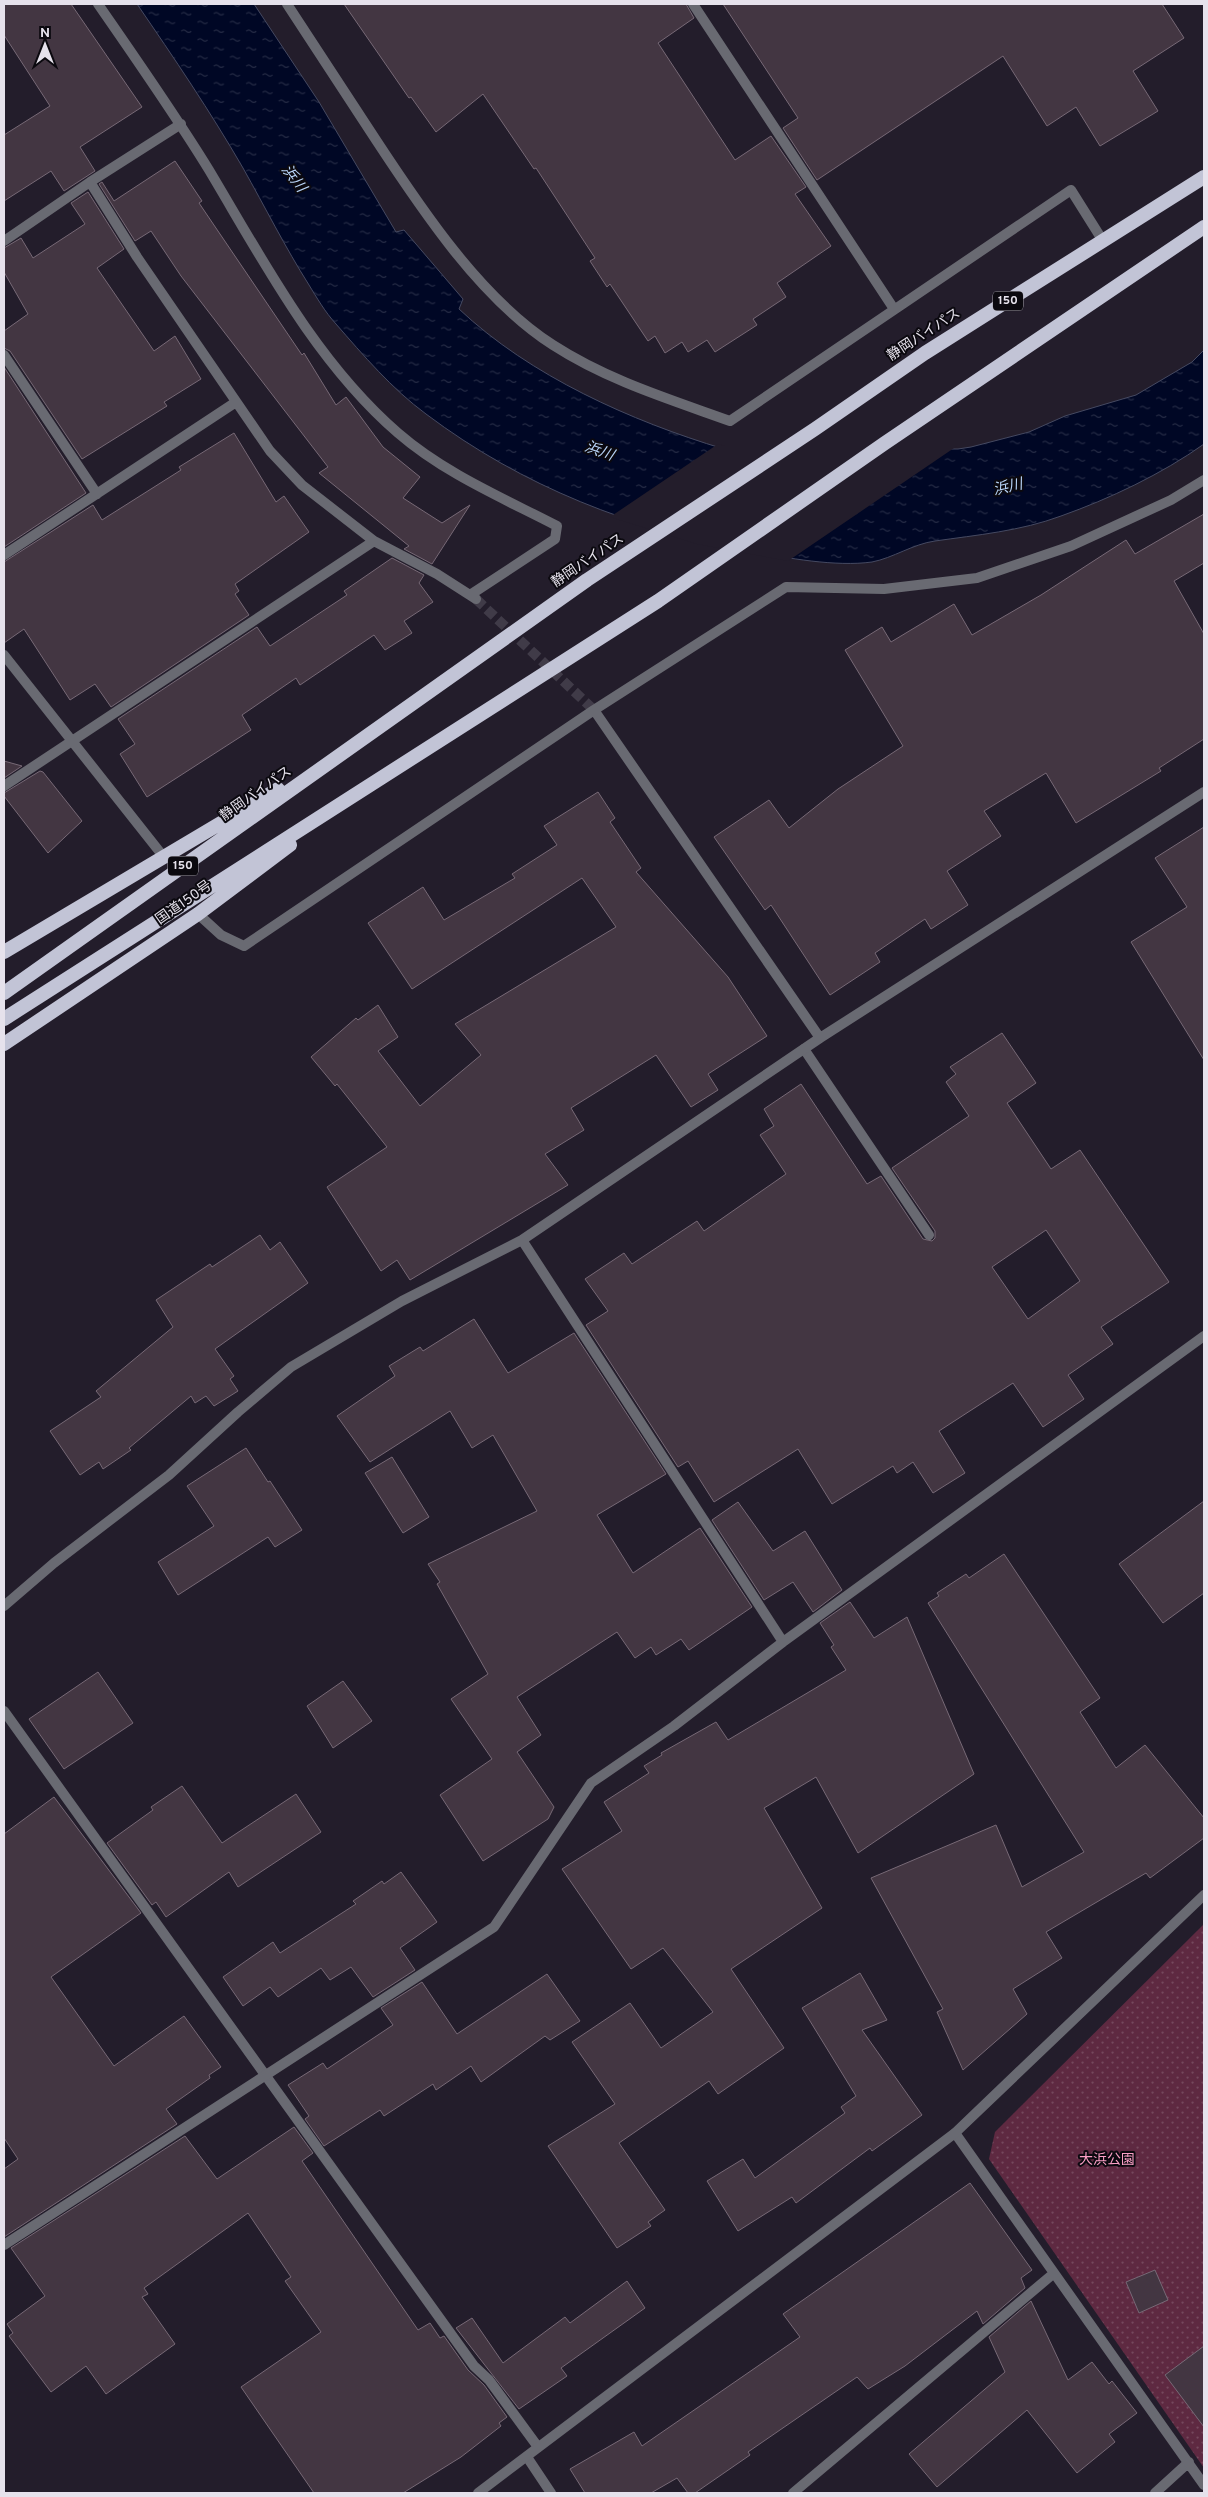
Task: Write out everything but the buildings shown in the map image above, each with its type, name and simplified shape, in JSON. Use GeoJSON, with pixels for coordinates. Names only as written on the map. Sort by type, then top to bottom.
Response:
{"type":"FeatureCollection","features":[{"type":"Feature","properties":{"kind":"highway","name":"静岡バイパス"},"geometry":{"type":"LineString","coordinates":[[7,991],[626,554],[815,429],[925,353],[1204,177]]}},
{"type":"Feature","properties":{"kind":"highway","name":"150"},"geometry":{"type":"LineString","coordinates":[[4,1019],[697,574],[885,443],[1204,227]]}},
{"type":"Feature","properties":{"kind":"highway","name":"150"},"geometry":{"type":"LineString","coordinates":[[4,952],[163,856],[355,744]]}},
{"type":"Feature","properties":{"kind":"highway","name":"国道150号"},"geometry":{"type":"LineString","coordinates":[[4,1044],[198,914],[376,780]]}},
{"type":"Feature","properties":{"kind":"street"},"geometry":{"type":"LineString","coordinates":[[90,182],[137,257],[270,451],[302,485],[374,541],[437,574],[473,597],[555,539],[557,526],[438,463],[399,434],[343,378],[286,297],[181,124],[98,4]]}},
{"type":"Feature","properties":{"kind":"street"},"geometry":{"type":"LineString","coordinates":[[287,4],[406,185],[456,254],[506,307],[552,345],[635,387],[730,421],[1071,190],[1103,241]]}},
{"type":"Feature","properties":{"kind":"street"},"geometry":{"type":"LineString","coordinates":[[693,4],[894,309]]}},
{"type":"Feature","properties":{"kind":"street"},"geometry":{"type":"LineString","coordinates":[[4,240],[181,124]]}},
{"type":"Feature","properties":{"kind":"street"},"geometry":{"type":"LineString","coordinates":[[4,355],[97,494]]}},
{"type":"Feature","properties":{"kind":"street"},"geometry":{"type":"LineString","coordinates":[[4,555],[236,402]]}},
{"type":"Feature","properties":{"kind":"street"},"geometry":{"type":"LineString","coordinates":[[198,914],[221,935],[244,946],[594,710],[786,587],[884,589],[977,578],[1071,546],[1171,500],[1204,480]]}},
{"type":"Feature","properties":{"kind":"street"},"geometry":{"type":"LineString","coordinates":[[4,786],[374,541]]}},
{"type":"Feature","properties":{"kind":"street"},"geometry":{"type":"LineString","coordinates":[[4,655],[163,856]]}},
{"type":"Feature","properties":{"kind":"street"},"geometry":{"type":"LineString","coordinates":[[594,710],[820,1038]]}},
{"type":"Feature","properties":{"kind":"street"},"geometry":{"type":"LineString","coordinates":[[4,1606],[54,1563],[169,1475],[238,1412],[292,1367],[402,1301],[522,1240],[652,1150],[820,1038],[1204,792]]}},
{"type":"Feature","properties":{"kind":"street"},"geometry":{"type":"LineString","coordinates":[[804,1050],[929,1234]]}},
{"type":"Feature","properties":{"kind":"street"},"geometry":{"type":"LineString","coordinates":[[522,1240],[783,1642]]}},
{"type":"Feature","properties":{"kind":"street"},"geometry":{"type":"LineString","coordinates":[[4,2245],[494,1927],[591,1782],[674,1726],[783,1642],[1204,1336]]}},
{"type":"Feature","properties":{"kind":"street"},"geometry":{"type":"LineString","coordinates":[[4,1711],[474,2366],[489,2380],[538,2447]]}},
{"type":"Feature","properties":{"kind":"street"},"geometry":{"type":"LineString","coordinates":[[478,2493],[955,2133],[1204,1894]]}},
{"type":"Feature","properties":{"kind":"street"},"geometry":{"type":"LineString","coordinates":[[955,2133],[1204,2485]]}},
{"type":"Feature","properties":{"kind":"street"},"geometry":{"type":"LineString","coordinates":[[793,2493],[1053,2274]]}},
{"type":"Feature","properties":{"kind":"street"},"geometry":{"type":"LineString","coordinates":[[527,2457],[551,2493]]}},
{"type":"Feature","properties":{"kind":"street"},"geometry":{"type":"LineString","coordinates":[[1155,2493],[1189,2462]]}},
{"type":"Feature","properties":{"kind":"green space","name":"大浜公園"},"geometry":{"type":"Polygon","coordinates":[[[1204,1924],[1204,2468],[989,2159],[995,2132],[1204,1924]]]}},
{"type":"Feature","properties":{"kind":"water","name":"浜川"},"geometry":{"type":"Polygon","coordinates":[[[137,4],[254,4],[319,102],[396,232],[404,230],[463,299],[459,309],[517,355],[550,375],[583,394],[653,425],[724,449],[958,449],[1029,432],[1065,416],[1136,395],[1192,362],[1204,350],[1204,444],[1171,466],[1135,485],[1061,516],[1015,529],[935,541],[872,562],[827,563],[795,559],[707,542],[664,531],[580,502],[540,484],[463,440],[401,394],[357,348],[318,300],[218,126],[137,4]]]}},
{"type":"Feature","properties":{"kind":"pier"},"geometry":{"type":"Polygon","coordinates":[[[718,444],[725,446],[957,446],[788,561],[697,544],[610,517],[718,444]]]}},
{"type":"Feature","properties":{"kind":"tunnel"},"geometry":{"type":"LineString","coordinates":[[476,599],[594,710]]}}]}
